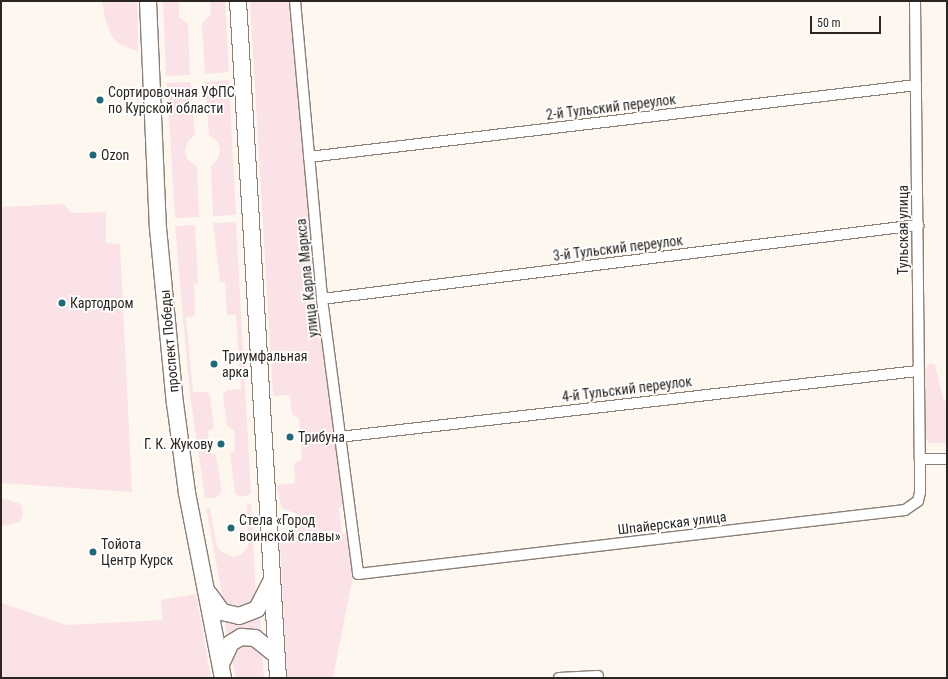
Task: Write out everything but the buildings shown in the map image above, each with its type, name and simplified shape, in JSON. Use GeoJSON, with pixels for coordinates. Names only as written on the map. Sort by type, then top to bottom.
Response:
{"type":"FeatureCollection","features":[{"type":"Feature","properties":{"kind":"main road","name":"проспект Победы"},"geometry":{"type":"LineString","coordinates":[[148,1],[158,228],[174,396],[187,493],[222,671]]}},
{"type":"Feature","properties":{"kind":"main road"},"geometry":{"type":"LineString","coordinates":[[238,1],[278,678]]}},
{"type":"Feature","properties":{"kind":"main road"},"geometry":{"type":"LineString","coordinates":[[205,587],[222,612],[240,616],[257,609],[268,591],[272,578]]}},
{"type":"Feature","properties":{"kind":"main road"},"geometry":{"type":"LineString","coordinates":[[222,671],[231,644],[241,637],[255,638],[277,656]]}},
{"type":"Feature","properties":{"kind":"street","name":"улица Карла Маркса"},"geometry":{"type":"LineString","coordinates":[[295,1],[322,299],[358,574]]}},
{"type":"Feature","properties":{"kind":"street","name":"Тульская улица"},"geometry":{"type":"LineString","coordinates":[[916,1],[918,225],[917,371],[920,459]]}},
{"type":"Feature","properties":{"kind":"street","name":"2-й Тульский переулок"},"geometry":{"type":"LineString","coordinates":[[309,156],[916,86]]}},
{"type":"Feature","properties":{"kind":"street","name":"3-й Тульский переулок"},"geometry":{"type":"LineString","coordinates":[[322,299],[918,225]]}},
{"type":"Feature","properties":{"kind":"street","name":"4-й Тульский переулок"},"geometry":{"type":"LineString","coordinates":[[339,437],[917,371]]}},
{"type":"Feature","properties":{"kind":"street"},"geometry":{"type":"LineString","coordinates":[[920,459],[947,459]]}},
{"type":"Feature","properties":{"kind":"street","name":"Шпайерская улица"},"geometry":{"type":"LineString","coordinates":[[358,574],[905,510],[918,501],[920,492],[920,459]]}},
{"type":"Feature","properties":{"kind":"street"},"geometry":{"type":"LineString","coordinates":[[559,678],[598,676]]}},
{"type":"Feature","properties":{"kind":"shaded area"},"geometry":{"type":"Polygon","coordinates":[[[102,1],[137,1],[138,52],[119,44],[113,38],[106,22],[102,1]]]}},
{"type":"Feature","properties":{"kind":"shaded area"},"geometry":{"type":"Polygon","coordinates":[[[163,1],[179,1],[179,17],[188,24],[190,75],[166,76],[163,1]]]}},
{"type":"Feature","properties":{"kind":"shaded area"},"geometry":{"type":"Polygon","coordinates":[[[210,1],[225,1],[229,72],[205,74],[202,24],[211,14],[210,1]]]}},
{"type":"Feature","properties":{"kind":"shaded area"},"geometry":{"type":"Polygon","coordinates":[[[250,1],[292,1],[345,506],[339,508],[342,534],[348,534],[353,576],[333,678],[287,678],[280,543],[282,537],[288,534],[298,533],[297,514],[282,508],[276,485],[295,483],[294,464],[302,459],[299,418],[292,414],[290,395],[273,396],[250,1]]]}},
{"type":"Feature","properties":{"kind":"shaded area"},"geometry":{"type":"Polygon","coordinates":[[[229,80],[236,215],[213,216],[211,166],[217,160],[220,152],[218,142],[209,135],[205,82],[229,80]]]}},
{"type":"Feature","properties":{"kind":"shaded area"},"geometry":{"type":"Polygon","coordinates":[[[191,82],[195,135],[188,141],[185,150],[187,159],[197,167],[199,217],[175,218],[167,83],[191,82]]]}},
{"type":"Feature","properties":{"kind":"shaded area","name":"Картодром"},"geometry":{"type":"Polygon","coordinates":[[[64,204],[72,213],[106,212],[106,243],[120,244],[132,492],[1,483],[1,207],[64,204]]]}},
{"type":"Feature","properties":{"kind":"shaded area"},"geometry":{"type":"Polygon","coordinates":[[[236,222],[251,494],[241,497],[235,493],[230,454],[235,450],[234,431],[227,426],[223,395],[227,390],[241,389],[236,315],[227,315],[225,282],[220,282],[213,223],[236,222]]]}},
{"type":"Feature","properties":{"kind":"shaded area"},"geometry":{"type":"Polygon","coordinates":[[[195,225],[198,283],[194,284],[195,316],[186,318],[193,392],[207,392],[210,395],[214,428],[208,431],[209,448],[211,453],[216,455],[222,491],[216,498],[205,498],[190,395],[175,226],[195,225]]]}},
{"type":"Feature","properties":{"kind":"shaded area"},"geometry":{"type":"Polygon","coordinates":[[[930,363],[935,365],[943,398],[947,403],[947,443],[929,443],[925,436],[922,374],[930,363]]]}},
{"type":"Feature","properties":{"kind":"shaded area"},"geometry":{"type":"Polygon","coordinates":[[[1,498],[21,504],[23,514],[20,522],[1,526],[1,498]]]}},
{"type":"Feature","properties":{"kind":"shaded area"},"geometry":{"type":"Polygon","coordinates":[[[251,504],[256,596],[252,604],[240,608],[232,607],[223,600],[206,508],[210,508],[217,546],[222,552],[233,557],[241,555],[248,547],[247,505],[251,504]]]}},
{"type":"Feature","properties":{"kind":"shaded area"},"geometry":{"type":"Polygon","coordinates":[[[196,594],[211,678],[1,678],[1,600],[2,603],[66,625],[163,620],[161,600],[196,594]]]}},
{"type":"Feature","properties":{"kind":"shaded area"},"geometry":{"type":"Polygon","coordinates":[[[260,615],[261,635],[228,640],[224,619],[244,623],[260,615]]]}},
{"type":"Feature","properties":{"kind":"shaded area"},"geometry":{"type":"Polygon","coordinates":[[[248,643],[262,652],[264,678],[236,678],[232,658],[236,646],[248,643]]]}},
{"type":"Feature","properties":{"kind":"place","name":"Сортировочная УФПС по Курской области"},"geometry":{"type":"Point","coordinates":[100,100]}},
{"type":"Feature","properties":{"kind":"place","name":"Ozon"},"geometry":{"type":"Point","coordinates":[93,155]}},
{"type":"Feature","properties":{"kind":"place","name":"Картодром"},"geometry":{"type":"Point","coordinates":[62,303]}},
{"type":"Feature","properties":{"kind":"place","name":"Триумфальная арка"},"geometry":{"type":"Point","coordinates":[214,364]}},
{"type":"Feature","properties":{"kind":"place","name":"Трибуна"},"geometry":{"type":"Point","coordinates":[290,437]}},
{"type":"Feature","properties":{"kind":"place","name":"Г. К. Жукову"},"geometry":{"type":"Point","coordinates":[221,444]}},
{"type":"Feature","properties":{"kind":"place","name":"Стела «Город воинской славы»"},"geometry":{"type":"Point","coordinates":[231,528]}},
{"type":"Feature","properties":{"kind":"place","name":"Тойота Центр Курск"},"geometry":{"type":"Point","coordinates":[93,552]}}]}
